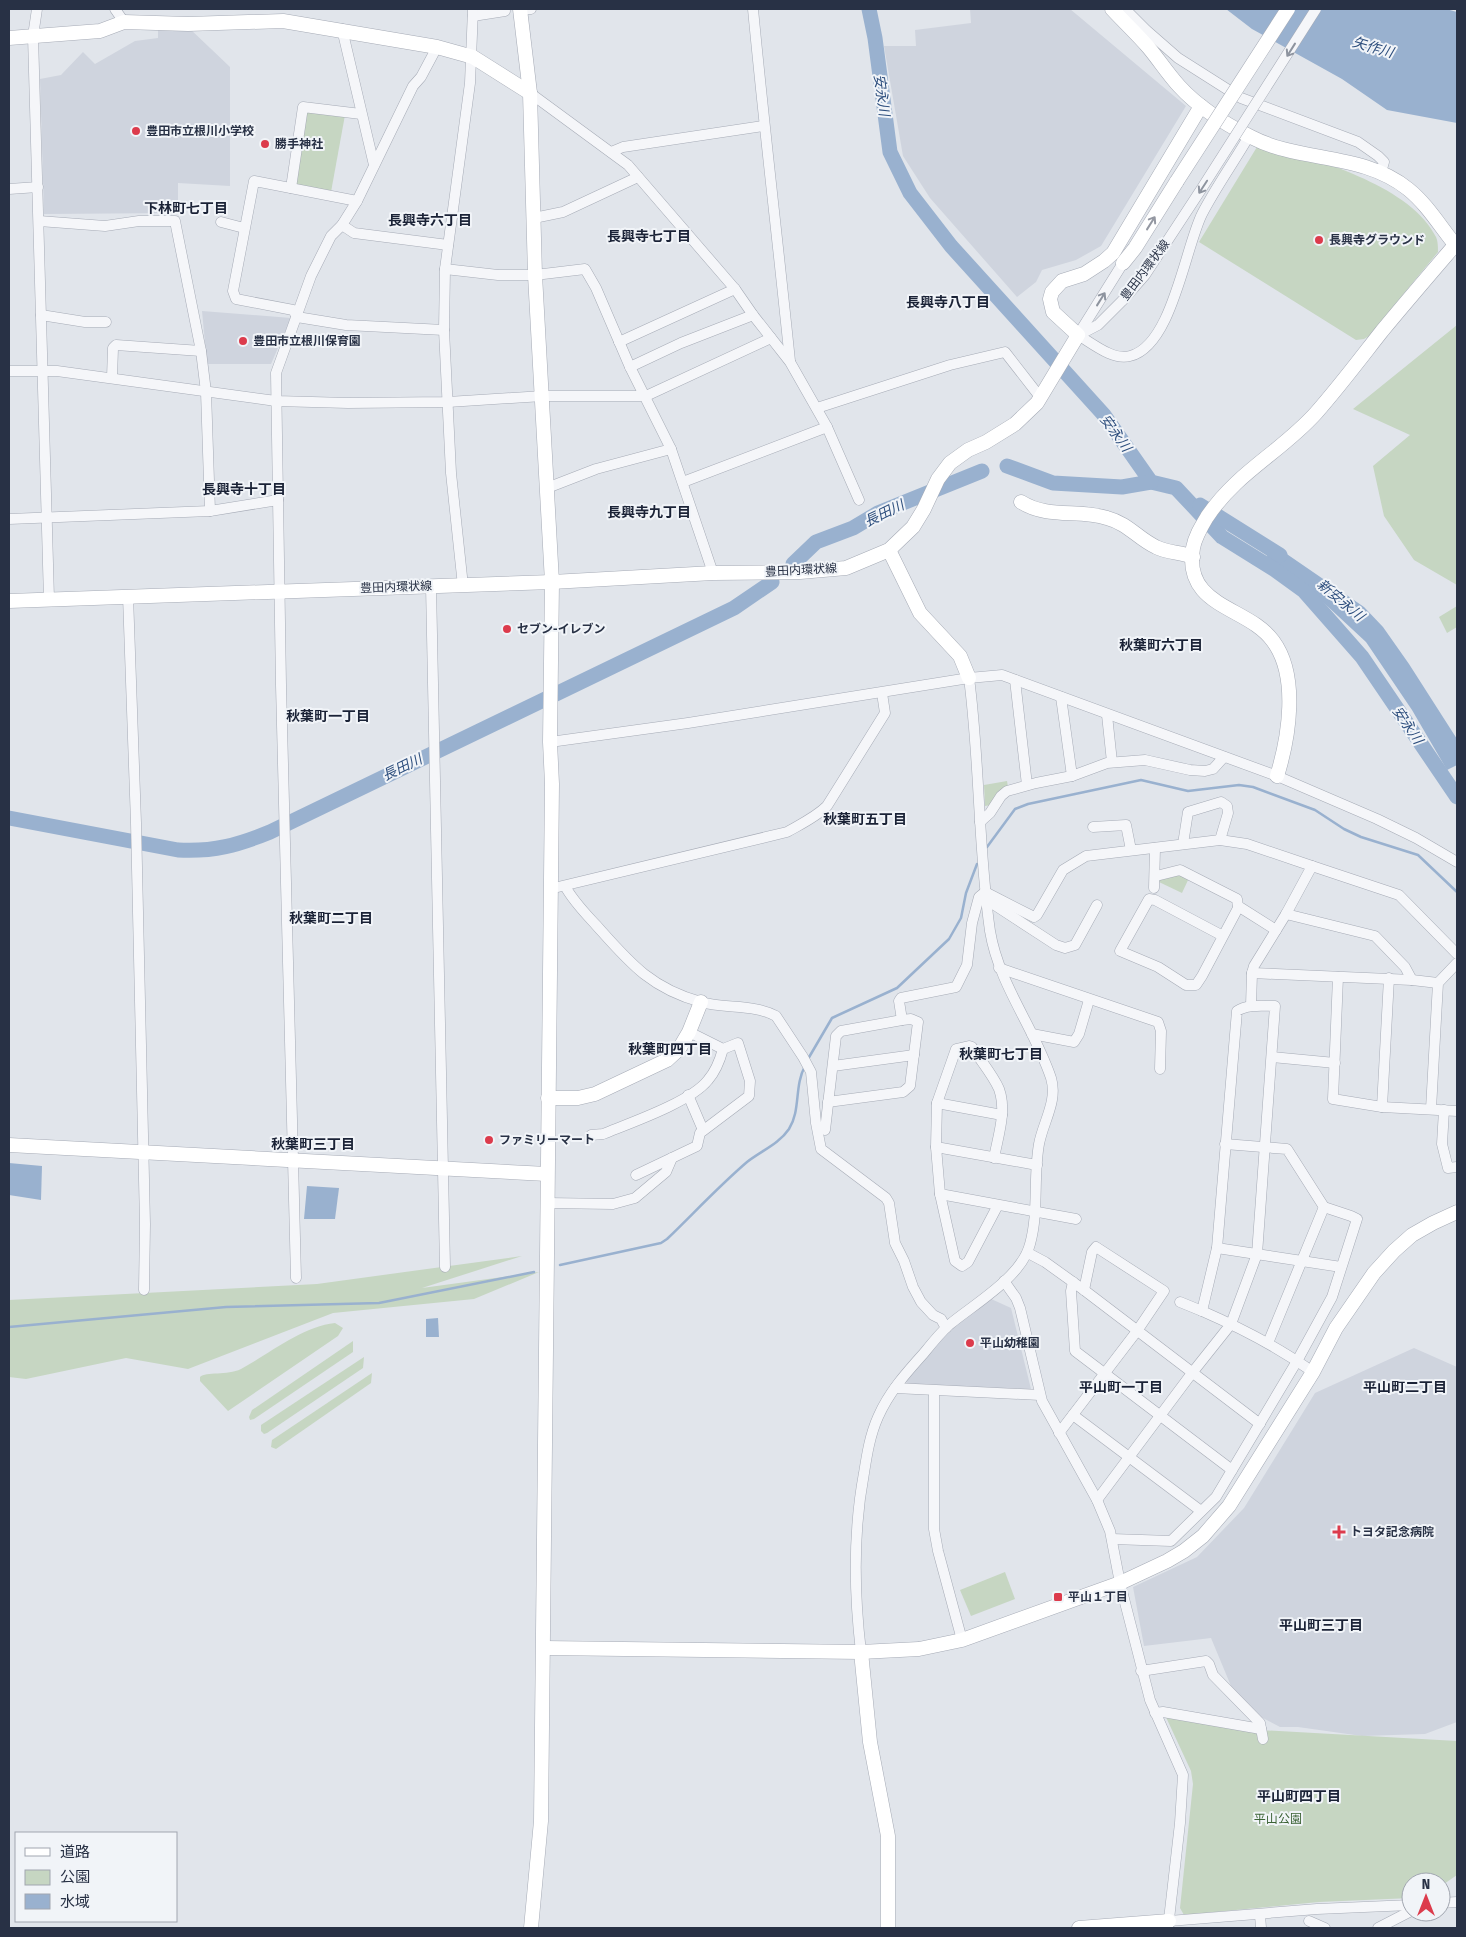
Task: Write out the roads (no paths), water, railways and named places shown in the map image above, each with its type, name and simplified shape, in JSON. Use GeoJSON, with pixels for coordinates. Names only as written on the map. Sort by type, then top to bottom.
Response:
{"type":"FeatureCollection","features":[{"type":"Feature","properties":{"kind":"street"},"geometry":{"type":"LineString","coordinates":[[37,9],[34,36],[49,599]]}},
{"type":"Feature","properties":{"kind":"street"},"geometry":{"type":"LineString","coordinates":[[115,9],[124,22]]}},
{"type":"Feature","properties":{"kind":"street"},"geometry":{"type":"LineString","coordinates":[[523,9],[530,92],[536,275],[552,582],[552,704],[550,742],[552,784],[544,1648],[541,1821],[531,1928]]}},
{"type":"Feature","properties":{"kind":"street"},"geometry":{"type":"LineString","coordinates":[[753,9],[763,126],[774,207],[790,362]]}},
{"type":"Feature","properties":{"kind":"street"},"geometry":{"type":"LineString","coordinates":[[1112,9],[1148,48],[1180,87],[1201,106],[1250,136],[1277,147],[1347,161],[1381,172],[1409,189],[1429,210],[1456,246],[1314,415],[1242,476],[1216,504],[1201,528],[1193,548],[1194,572],[1200,587],[1217,604],[1266,633],[1280,653],[1286,673],[1289,725],[1277,776]]}},
{"type":"Feature","properties":{"kind":"street"},"geometry":{"type":"LineString","coordinates":[[1125,9],[1178,58],[1241,98],[1358,142],[1384,162],[1381,172]]}},
{"type":"Feature","properties":{"kind":"street","name":"豊田内環状線"},"geometry":{"type":"LineString","coordinates":[[1123,263],[1135,248],[1288,9]]}},
{"type":"Feature","properties":{"kind":"street","name":"豊田内環状線"},"geometry":{"type":"LineString","coordinates":[[9,601],[463,586],[713,572],[800,572],[846,568],[889,550],[913,527],[938,479],[950,463],[968,450],[986,442],[1015,424],[1043,392],[1078,335],[1098,325],[1144,275],[1198,195],[1316,9]]}},
{"type":"Feature","properties":{"kind":"street"},"geometry":{"type":"LineString","coordinates":[[463,586],[451,473],[444,330],[445,269],[472,57],[473,13],[505,11]]}},
{"type":"Feature","properties":{"kind":"street"},"geometry":{"type":"LineString","coordinates":[[9,38],[100,31],[124,22],[188,24],[283,21],[436,47],[472,57],[530,92],[628,165],[638,176],[735,289],[790,362],[827,427],[859,500]]}},
{"type":"Feature","properties":{"kind":"street"},"geometry":{"type":"LineString","coordinates":[[342,30],[374,165]]}},
{"type":"Feature","properties":{"kind":"street"},"geometry":{"type":"LineString","coordinates":[[296,1278],[276,373],[311,276],[332,236],[342,225],[357,201],[413,86],[421,77],[436,47]]}},
{"type":"Feature","properties":{"kind":"street"},"geometry":{"type":"LineString","coordinates":[[1201,106],[1112,253],[1104,261],[1084,274],[1062,281],[1055,287],[1050,299],[1053,312],[1078,335],[1107,352],[1120,357],[1140,352],[1151,341],[1174,299],[1192,238],[1202,214],[1250,136]]}},
{"type":"Feature","properties":{"kind":"street"},"geometry":{"type":"LineString","coordinates":[[291,188],[303,107],[361,114]]}},
{"type":"Feature","properties":{"kind":"street"},"geometry":{"type":"LineString","coordinates":[[611,152],[623,147],[763,126]]}},
{"type":"Feature","properties":{"kind":"street"},"geometry":{"type":"LineString","coordinates":[[534,218],[563,212],[638,176]]}},
{"type":"Feature","properties":{"kind":"street"},"geometry":{"type":"LineString","coordinates":[[297,317],[293,310],[236,299],[233,291],[254,181],[357,201]]}},
{"type":"Feature","properties":{"kind":"street"},"geometry":{"type":"LineString","coordinates":[[9,190],[38,187]]}},
{"type":"Feature","properties":{"kind":"street"},"geometry":{"type":"LineString","coordinates":[[39,221],[104,226],[139,221],[175,221],[201,351],[206,392],[210,512]]}},
{"type":"Feature","properties":{"kind":"street"},"geometry":{"type":"LineString","coordinates":[[222,222],[244,228]]}},
{"type":"Feature","properties":{"kind":"street"},"geometry":{"type":"LineString","coordinates":[[342,225],[354,233],[448,245]]}},
{"type":"Feature","properties":{"kind":"street"},"geometry":{"type":"LineString","coordinates":[[1078,335],[1123,263]]}},
{"type":"Feature","properties":{"kind":"street"},"geometry":{"type":"LineString","coordinates":[[445,269],[498,275],[536,275],[585,269],[596,288],[630,367],[671,448],[713,572]]}},
{"type":"Feature","properties":{"kind":"street"},"geometry":{"type":"LineString","coordinates":[[619,342],[735,289]]}},
{"type":"Feature","properties":{"kind":"street"},"geometry":{"type":"LineString","coordinates":[[41,315],[85,322],[106,322]]}},
{"type":"Feature","properties":{"kind":"street"},"geometry":{"type":"LineString","coordinates":[[630,367],[681,343],[753,315]]}},
{"type":"Feature","properties":{"kind":"street"},"geometry":{"type":"LineString","coordinates":[[297,317],[346,325],[444,330]]}},
{"type":"Feature","properties":{"kind":"street"},"geometry":{"type":"LineString","coordinates":[[9,371],[43,371],[112,378],[276,401],[348,403],[448,402],[543,396],[646,396],[771,338]]}},
{"type":"Feature","properties":{"kind":"street"},"geometry":{"type":"LineString","coordinates":[[112,378],[113,348],[116,345],[201,351]]}},
{"type":"Feature","properties":{"kind":"street"},"geometry":{"type":"LineString","coordinates":[[817,408],[950,364],[1004,352],[1043,392]]}},
{"type":"Feature","properties":{"kind":"street"},"geometry":{"type":"LineString","coordinates":[[683,482],[827,427]]}},
{"type":"Feature","properties":{"kind":"street"},"geometry":{"type":"LineString","coordinates":[[547,488],[596,468],[671,448]]}},
{"type":"Feature","properties":{"kind":"street"},"geometry":{"type":"LineString","coordinates":[[9,518],[210,512],[278,500]]}},
{"type":"Feature","properties":{"kind":"street"},"geometry":{"type":"LineString","coordinates":[[1021,502],[1039,510],[1053,513],[1093,514],[1119,521],[1156,548],[1184,553],[1193,557]]}},
{"type":"Feature","properties":{"kind":"street"},"geometry":{"type":"LineString","coordinates":[[888,1928],[888,1836],[870,1742],[856,1614],[859,1497],[869,1442],[877,1418],[903,1376],[946,1328],[1014,1272],[1028,1253],[1036,1213],[1039,1144],[1052,1100],[1053,1090],[1048,1072],[1032,1034],[999,968],[991,934],[986,896],[970,678],[960,656],[920,613],[889,550]]}},
{"type":"Feature","properties":{"kind":"street"},"geometry":{"type":"LineString","coordinates":[[432,586],[445,1267]]}},
{"type":"Feature","properties":{"kind":"street"},"geometry":{"type":"LineString","coordinates":[[128,596],[145,1224],[144,1290]]}},
{"type":"Feature","properties":{"kind":"street"},"geometry":{"type":"LineString","coordinates":[[550,742],[688,723],[970,678],[1002,675],[1277,776],[1378,819],[1457,862]]}},
{"type":"Feature","properties":{"kind":"street"},"geometry":{"type":"LineString","coordinates":[[1015,680],[1027,785]]}},
{"type":"Feature","properties":{"kind":"street"},"geometry":{"type":"LineString","coordinates":[[550,888],[780,834],[803,824],[827,806],[885,713],[882,692]]}},
{"type":"Feature","properties":{"kind":"street"},"geometry":{"type":"LineString","coordinates":[[1061,697],[1072,776]]}},
{"type":"Feature","properties":{"kind":"street"},"geometry":{"type":"LineString","coordinates":[[1107,715],[1112,762]]}},
{"type":"Feature","properties":{"kind":"street"},"geometry":{"type":"LineString","coordinates":[[980,822],[990,813],[1001,796],[1007,791],[1072,776],[1112,762],[1145,760],[1205,772],[1212,769],[1224,757]]}},
{"type":"Feature","properties":{"kind":"street"},"geometry":{"type":"LineString","coordinates":[[1183,844],[1188,812],[1220,802],[1227,806],[1228,813],[1220,840]]}},
{"type":"Feature","properties":{"kind":"street"},"geometry":{"type":"LineString","coordinates":[[1093,827],[1126,825],[1131,850]]}},
{"type":"Feature","properties":{"kind":"street"},"geometry":{"type":"LineString","coordinates":[[902,1020],[899,1001],[901,998],[942,992],[956,987],[967,965],[972,923],[979,897],[986,896],[1034,917],[1037,915],[1063,870],[1085,857],[1131,850],[1220,840],[1247,844],[1399,895],[1457,954]]}},
{"type":"Feature","properties":{"kind":"street"},"geometry":{"type":"LineString","coordinates":[[1154,888],[1156,876],[1155,848]]}},
{"type":"Feature","properties":{"kind":"street"},"geometry":{"type":"LineString","coordinates":[[1251,1006],[1254,966],[1286,914],[1312,866]]}},
{"type":"Feature","properties":{"kind":"street"},"geometry":{"type":"LineString","coordinates":[[1156,876],[1180,870],[1237,898],[1238,906],[1223,936],[1202,976],[1196,984],[1186,985],[1158,967],[1120,951],[1149,899],[1155,900],[1223,936]]}},
{"type":"Feature","properties":{"kind":"street"},"geometry":{"type":"LineString","coordinates":[[565,886],[579,906],[640,972],[651,981],[701,1002],[769,1013],[780,1021],[804,1057],[812,1076],[816,1123],[821,1150],[886,1198],[889,1203],[895,1242],[913,1287],[921,1302],[933,1315],[941,1320],[946,1328]]}},
{"type":"Feature","properties":{"kind":"street"},"geometry":{"type":"LineString","coordinates":[[986,896],[1056,945],[1064,948],[1075,945],[1097,905]]}},
{"type":"Feature","properties":{"kind":"street"},"geometry":{"type":"LineString","coordinates":[[1238,906],[1276,930]]}},
{"type":"Feature","properties":{"kind":"street"},"geometry":{"type":"LineString","coordinates":[[1286,914],[1374,936],[1404,967],[1412,980]]}},
{"type":"Feature","properties":{"kind":"street"},"geometry":{"type":"LineString","coordinates":[[1431,1110],[1438,982],[1457,963]]}},
{"type":"Feature","properties":{"kind":"street"},"geometry":{"type":"LineString","coordinates":[[999,968],[1158,1022],[1161,1030],[1160,1069]]}},
{"type":"Feature","properties":{"kind":"street"},"geometry":{"type":"LineString","coordinates":[[1252,973],[1389,978],[1438,982]]}},
{"type":"Feature","properties":{"kind":"street"},"geometry":{"type":"LineString","coordinates":[[1338,977],[1333,1099],[1382,1107],[1457,1111]]}},
{"type":"Feature","properties":{"kind":"street"},"geometry":{"type":"LineString","coordinates":[[1382,1107],[1389,978]]}},
{"type":"Feature","properties":{"kind":"street"},"geometry":{"type":"LineString","coordinates":[[1032,1034],[1074,1042],[1079,1034],[1089,1000]]}},
{"type":"Feature","properties":{"kind":"street"},"geometry":{"type":"LineString","coordinates":[[548,1098],[578,1098],[595,1094],[667,1060],[679,1049],[689,1032],[701,1002]]}},
{"type":"Feature","properties":{"kind":"street"},"geometry":{"type":"LineString","coordinates":[[1097,1500],[1231,1324],[1257,1254],[1275,1006],[1251,1006],[1237,1011],[1217,1248],[1202,1311]]}},
{"type":"Feature","properties":{"kind":"street"},"geometry":{"type":"LineString","coordinates":[[825,1130],[828,1102],[833,1066],[836,1036],[841,1031],[902,1020],[911,1019],[918,1022],[910,1086],[903,1092],[828,1102]]}},
{"type":"Feature","properties":{"kind":"street"},"geometry":{"type":"LineString","coordinates":[[636,1175],[697,1146],[700,1133],[703,1130],[749,1096],[750,1081],[738,1043],[723,1049],[689,1032]]}},
{"type":"Feature","properties":{"kind":"street"},"geometry":{"type":"LineString","coordinates":[[994,1158],[1002,1115],[1002,1098],[998,1087],[969,1046],[956,1049],[936,1103],[936,1147],[940,1194],[955,1261],[962,1266],[968,1262],[998,1205]]}},
{"type":"Feature","properties":{"kind":"street"},"geometry":{"type":"LineString","coordinates":[[591,1135],[603,1134],[680,1101],[708,1081],[720,1060],[723,1049]]}},
{"type":"Feature","properties":{"kind":"street"},"geometry":{"type":"LineString","coordinates":[[833,1066],[914,1054]]}},
{"type":"Feature","properties":{"kind":"street"},"geometry":{"type":"LineString","coordinates":[[1272,1057],[1335,1063]]}},
{"type":"Feature","properties":{"kind":"street"},"geometry":{"type":"LineString","coordinates":[[688,1095],[703,1130]]}},
{"type":"Feature","properties":{"kind":"street"},"geometry":{"type":"LineString","coordinates":[[936,1103],[1002,1115]]}},
{"type":"Feature","properties":{"kind":"street"},"geometry":{"type":"LineString","coordinates":[[1444,1110],[1442,1144],[1448,1168],[1457,1167]]}},
{"type":"Feature","properties":{"kind":"street"},"geometry":{"type":"LineString","coordinates":[[1112,1539],[1171,1541],[1216,1497],[1297,1361],[1332,1297],[1357,1219],[1324,1207],[1288,1149],[1225,1144]]}},
{"type":"Feature","properties":{"kind":"street"},"geometry":{"type":"LineString","coordinates":[[9,1145],[547,1174]]}},
{"type":"Feature","properties":{"kind":"street"},"geometry":{"type":"LineString","coordinates":[[936,1147],[1037,1165]]}},
{"type":"Feature","properties":{"kind":"street"},"geometry":{"type":"LineString","coordinates":[[547,1203],[613,1204],[635,1198],[666,1172],[672,1158]]}},
{"type":"Feature","properties":{"kind":"street"},"geometry":{"type":"LineString","coordinates":[[940,1194],[1076,1219]]}},
{"type":"Feature","properties":{"kind":"street"},"geometry":{"type":"LineString","coordinates":[[1268,1343],[1300,1261],[1324,1207]]}},
{"type":"Feature","properties":{"kind":"street"},"geometry":{"type":"LineString","coordinates":[[544,1648],[861,1652],[918,1649],[962,1640],[1120,1583],[1184,1551],[1203,1536],[1238,1495],[1313,1372],[1336,1328],[1374,1273],[1412,1235],[1433,1222],[1457,1212]]}},
{"type":"Feature","properties":{"kind":"street"},"geometry":{"type":"LineString","coordinates":[[1059,1433],[1106,1373],[1164,1291],[1096,1247],[1092,1252],[1084,1290]]}},
{"type":"Feature","properties":{"kind":"street"},"geometry":{"type":"LineString","coordinates":[[1217,1248],[1341,1267]]}},
{"type":"Feature","properties":{"kind":"street"},"geometry":{"type":"LineString","coordinates":[[1028,1253],[1045,1262],[1084,1290],[1260,1424]]}},
{"type":"Feature","properties":{"kind":"street"},"geometry":{"type":"LineString","coordinates":[[1004,1281],[1016,1298],[1020,1308],[1040,1395],[1097,1500],[1112,1539],[1120,1583],[1141,1671],[1155,1713],[1179,1764],[1184,1782],[1169,1925]]}},
{"type":"Feature","properties":{"kind":"street"},"geometry":{"type":"LineString","coordinates":[[1073,1282],[1071,1291],[1075,1351],[1232,1470]]}},
{"type":"Feature","properties":{"kind":"street"},"geometry":{"type":"LineString","coordinates":[[1180,1302],[1231,1324],[1268,1343],[1313,1372]]}},
{"type":"Feature","properties":{"kind":"street"},"geometry":{"type":"LineString","coordinates":[[895,1388],[1040,1395]]}},
{"type":"Feature","properties":{"kind":"street"},"geometry":{"type":"LineString","coordinates":[[934,1391],[934,1529],[938,1551],[962,1640]]}},
{"type":"Feature","properties":{"kind":"street"},"geometry":{"type":"LineString","coordinates":[[1073,1415],[1201,1511]]}},
{"type":"Feature","properties":{"kind":"street"},"geometry":{"type":"LineString","coordinates":[[1141,1671],[1206,1661],[1209,1664],[1212,1675],[1260,1722],[1262,1734],[1163,1712],[1155,1713]]}},
{"type":"Feature","properties":{"kind":"street"},"geometry":{"type":"LineString","coordinates":[[1079,1928],[1194,1924],[1317,1909],[1401,1905]]}},
{"type":"Feature","properties":{"kind":"street"},"geometry":{"type":"LineString","coordinates":[[1260,1915],[1261,1928]]}},
{"type":"Feature","properties":{"kind":"street"},"geometry":{"type":"LineString","coordinates":[[1378,1928],[1401,1916]]}},
{"type":"Feature","properties":{"kind":"street"},"geometry":{"type":"LineString","coordinates":[[1309,1921],[1325,1928]]}},
{"type":"Feature","properties":{"kind":"water","name":"矢作川"},"geometry":{"type":"Polygon","coordinates":[[[1226,9],[1446,9],[1457,12],[1457,123],[1387,110],[1342,79],[1252,29],[1226,9]]]}},
{"type":"Feature","properties":{"kind":"water"},"geometry":{"type":"Polygon","coordinates":[[[1262,537],[1364,607],[1383,627],[1457,739],[1457,765],[1447,770],[1412,710],[1366,642],[1311,591],[1268,560],[1262,537]]]}},
{"type":"Feature","properties":{"kind":"water"},"geometry":{"type":"Polygon","coordinates":[[[9,1163],[42,1166],[41,1200],[9,1195],[9,1163]]]}},
{"type":"Feature","properties":{"kind":"water"},"geometry":{"type":"Polygon","coordinates":[[[307,1186],[339,1188],[335,1219],[304,1219],[307,1186]]]}},
{"type":"Feature","properties":{"kind":"water"},"geometry":{"type":"Polygon","coordinates":[[[438,1318],[439,1337],[426,1337],[426,1319],[438,1318]]]}},
{"type":"Feature","properties":{"kind":"waterway","name":"安永川"},"geometry":{"type":"LineString","coordinates":[[869,9],[875,38],[890,152],[910,193],[951,246],[1104,415],[1151,482],[1176,488],[1222,537],[1275,570],[1304,591],[1362,657],[1457,797]]}},
{"type":"Feature","properties":{"kind":"waterway","name":"長田川"},"geometry":{"type":"LineString","coordinates":[[1007,466],[1053,483],[1122,487],[1151,482]]}},
{"type":"Feature","properties":{"kind":"waterway","name":"長田川"},"geometry":{"type":"LineString","coordinates":[[793,564],[816,542],[853,528],[878,513],[982,471]]}},
{"type":"Feature","properties":{"kind":"waterway","name":"新安永川"},"geometry":{"type":"LineString","coordinates":[[1200,505],[1280,555]]}},
{"type":"Feature","properties":{"kind":"waterway","name":"長田川"},"geometry":{"type":"LineString","coordinates":[[9,818],[178,850],[214,849],[247,841],[270,832],[734,608],[772,582]]}},
{"type":"Feature","properties":{"kind":"waterway"},"geometry":{"type":"LineString","coordinates":[[987,847],[1015,809],[1028,804],[1141,780],[1188,791],[1239,785],[1253,787],[1315,810],[1344,829],[1361,837],[1418,855],[1457,892]]}},
{"type":"Feature","properties":{"kind":"waterway"},"geometry":{"type":"LineString","coordinates":[[808,1059],[832,1018],[897,988],[949,939],[961,918],[966,893],[977,864]]}},
{"type":"Feature","properties":{"kind":"waterway"},"geometry":{"type":"LineString","coordinates":[[560,1265],[661,1243],[667,1239],[737,1171],[752,1158],[775,1143],[789,1129],[793,1122],[800,1082],[805,1066]]}},
{"type":"Feature","properties":{"kind":"waterway"},"geometry":{"type":"LineString","coordinates":[[9,1327],[226,1307],[379,1303],[534,1272]]}},
{"type":"Feature","properties":{"kind":"place","name":"豊田市立根川小学校"},"geometry":{"type":"Point","coordinates":[136,131]}},
{"type":"Feature","properties":{"kind":"place","name":"勝手神社"},"geometry":{"type":"Point","coordinates":[265,144]}},
{"type":"Feature","properties":{"kind":"place","name":"長興寺グラウンド"},"geometry":{"type":"Point","coordinates":[1319,240]}},
{"type":"Feature","properties":{"kind":"place","name":"豊田市立根川保育園"},"geometry":{"type":"Point","coordinates":[243,341]}},
{"type":"Feature","properties":{"kind":"place","name":"セブン-イレブン"},"geometry":{"type":"Point","coordinates":[507,629]}},
{"type":"Feature","properties":{"kind":"place","name":"ファミリーマート"},"geometry":{"type":"Point","coordinates":[489,1140]}},
{"type":"Feature","properties":{"kind":"place","name":"平山幼稚園"},"geometry":{"type":"Point","coordinates":[970,1343]}},
{"type":"Feature","properties":{"kind":"place","name":"トヨタ記念病院"},"geometry":{"type":"Point","coordinates":[1339,1532]}},
{"type":"Feature","properties":{"kind":"place","name":"平山１丁目"},"geometry":{"type":"Point","coordinates":[1058,1597]}},
{"type":"Feature","properties":{"kind":"district","name":"下林町七丁目"},"geometry":{"type":"Point","coordinates":[186,208]}},
{"type":"Feature","properties":{"kind":"district","name":"長興寺六丁目"},"geometry":{"type":"Point","coordinates":[430,220]}},
{"type":"Feature","properties":{"kind":"district","name":"長興寺七丁目"},"geometry":{"type":"Point","coordinates":[649,236]}},
{"type":"Feature","properties":{"kind":"district","name":"長興寺八丁目"},"geometry":{"type":"Point","coordinates":[948,302]}},
{"type":"Feature","properties":{"kind":"district","name":"長興寺十丁目"},"geometry":{"type":"Point","coordinates":[244,489]}},
{"type":"Feature","properties":{"kind":"district","name":"長興寺九丁目"},"geometry":{"type":"Point","coordinates":[649,512]}},
{"type":"Feature","properties":{"kind":"district","name":"秋葉町六丁目"},"geometry":{"type":"Point","coordinates":[1161,645]}},
{"type":"Feature","properties":{"kind":"district","name":"秋葉町一丁目"},"geometry":{"type":"Point","coordinates":[328,716]}},
{"type":"Feature","properties":{"kind":"district","name":"秋葉町五丁目"},"geometry":{"type":"Point","coordinates":[865,819]}},
{"type":"Feature","properties":{"kind":"district","name":"秋葉町二丁目"},"geometry":{"type":"Point","coordinates":[331,918]}},
{"type":"Feature","properties":{"kind":"district","name":"秋葉町四丁目"},"geometry":{"type":"Point","coordinates":[670,1049]}},
{"type":"Feature","properties":{"kind":"district","name":"秋葉町七丁目"},"geometry":{"type":"Point","coordinates":[1001,1054]}},
{"type":"Feature","properties":{"kind":"district","name":"秋葉町三丁目"},"geometry":{"type":"Point","coordinates":[313,1144]}},
{"type":"Feature","properties":{"kind":"district","name":"平山町一丁目"},"geometry":{"type":"Point","coordinates":[1121,1387]}},
{"type":"Feature","properties":{"kind":"district","name":"平山町二丁目"},"geometry":{"type":"Point","coordinates":[1405,1387]}},
{"type":"Feature","properties":{"kind":"district","name":"平山町三丁目"},"geometry":{"type":"Point","coordinates":[1321,1625]}},
{"type":"Feature","properties":{"kind":"district","name":"平山町四丁目"},"geometry":{"type":"Point","coordinates":[1299,1796]}},
{"type":"Feature","properties":{"kind":"park label","name":"平山公園"},"geometry":{"type":"Point","coordinates":[1278,1819]}}]}
